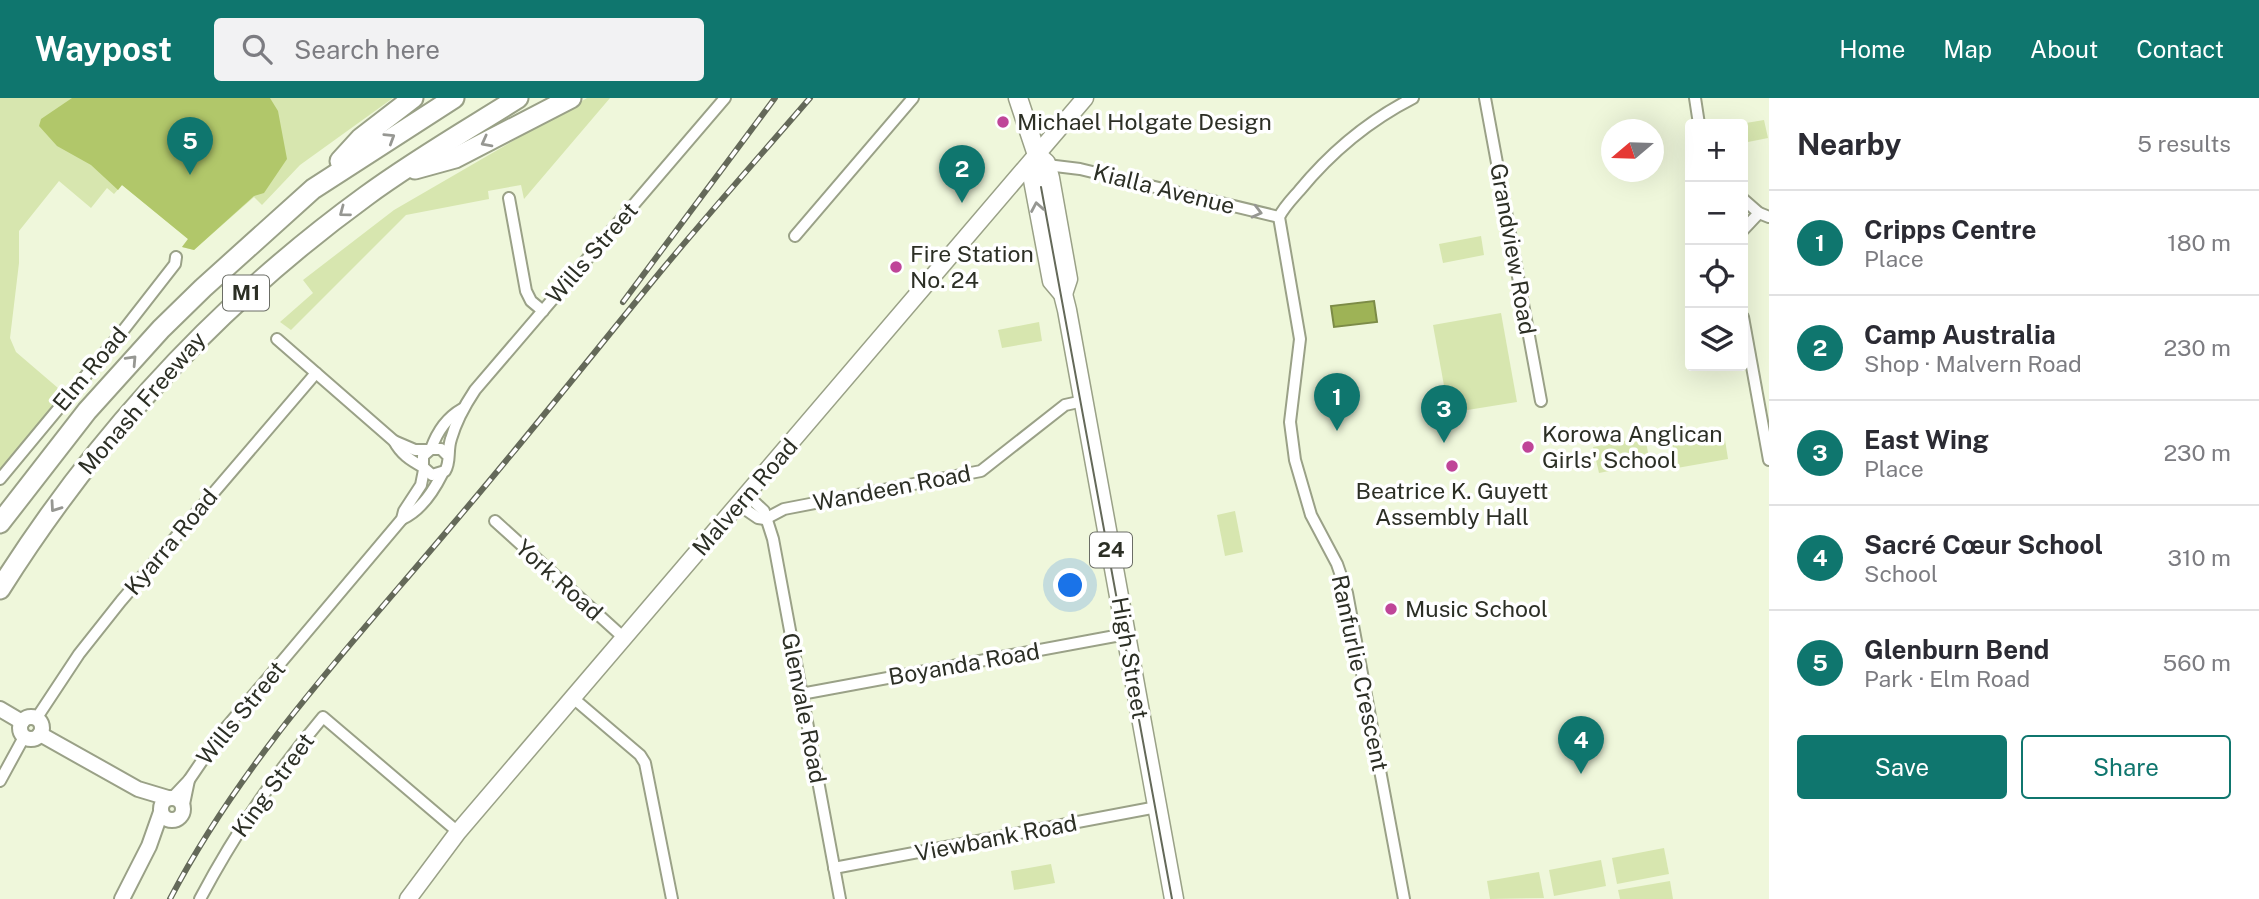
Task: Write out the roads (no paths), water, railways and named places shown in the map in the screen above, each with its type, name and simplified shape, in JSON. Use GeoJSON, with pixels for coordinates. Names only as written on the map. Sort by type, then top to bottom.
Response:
{"type":"FeatureCollection","features":[{"type":"Feature","properties":{"kind":"highway"},"geometry":{"type":"LineString","coordinates":[[313,189],[361,138],[413,98]]}},
{"type":"Feature","properties":{"kind":"highway","name":"Monash Freeway"},"geometry":{"type":"LineString","coordinates":[[0,523],[87,411],[145,346],[203,288],[313,189],[454,98]]}},
{"type":"Feature","properties":{"kind":"highway","name":"Monash Freeway"},"geometry":{"type":"LineString","coordinates":[[0,589],[84,467],[119,424],[179,358],[255,284],[300,246],[400,172],[518,98]]}},
{"type":"Feature","properties":{"kind":"highway"},"geometry":{"type":"LineString","coordinates":[[400,172],[455,158],[571,98]]}},
{"type":"Feature","properties":{"kind":"main road","name":"High Street"},"geometry":{"type":"LineString","coordinates":[[1018,98],[1042,160],[1033,169],[1033,180],[1046,253],[1052,281],[1063,294],[1174,899]]}},
{"type":"Feature","properties":{"kind":"main road","name":"Malvern Road"},"geometry":{"type":"LineString","coordinates":[[408,899],[458,832],[624,638],[1042,160],[1085,98]]}},
{"type":"Feature","properties":{"kind":"street","name":"Wills Street"},"geometry":{"type":"LineString","coordinates":[[447,455],[450,440],[460,422],[462,409],[475,390],[725,98]]}},
{"type":"Feature","properties":{"kind":"street"},"geometry":{"type":"LineString","coordinates":[[795,236],[913,98]]}},
{"type":"Feature","properties":{"kind":"street"},"geometry":{"type":"LineString","coordinates":[[1279,217],[1315,172],[1342,145],[1383,114],[1413,98]]}},
{"type":"Feature","properties":{"kind":"street","name":"Grandview Road"},"geometry":{"type":"LineString","coordinates":[[1485,98],[1541,401]]}},
{"type":"Feature","properties":{"kind":"street"},"geometry":{"type":"LineString","coordinates":[[1695,98],[1698,119]]}},
{"type":"Feature","properties":{"kind":"street","name":"Kialla Avenue"},"geometry":{"type":"LineString","coordinates":[[1042,160],[1279,217]]}},
{"type":"Feature","properties":{"kind":"street"},"geometry":{"type":"LineString","coordinates":[[509,198],[526,291],[531,301],[543,311]]}},
{"type":"Feature","properties":{"kind":"street"},"geometry":{"type":"LineString","coordinates":[[1748,207],[1764,215],[1748,226]]}},
{"type":"Feature","properties":{"kind":"street","name":"Ranfurlie Crescent"},"geometry":{"type":"LineString","coordinates":[[1279,217],[1300,340],[1290,422],[1295,460],[1311,514],[1337,565],[1347,593],[1404,899]]}},
{"type":"Feature","properties":{"kind":"street","name":"Elm Road"},"geometry":{"type":"LineString","coordinates":[[0,479],[122,332],[175,264],[176,257]]}},
{"type":"Feature","properties":{"kind":"street"},"geometry":{"type":"LineString","coordinates":[[276,339],[394,440],[415,450],[440,449],[447,455],[448,468],[442,474],[432,475],[398,449],[394,440]]}},
{"type":"Feature","properties":{"kind":"street"},"geometry":{"type":"LineString","coordinates":[[1748,344],[1769,460]]}},
{"type":"Feature","properties":{"kind":"street","name":"Kyarra Road"},"geometry":{"type":"LineString","coordinates":[[0,781],[27,726],[79,654],[316,373]]}},
{"type":"Feature","properties":{"kind":"street","name":"Wandeen Road"},"geometry":{"type":"LineString","coordinates":[[765,519],[784,509],[981,471],[1065,405],[1083,401]]}},
{"type":"Feature","properties":{"kind":"street","name":"Wills Street"},"geometry":{"type":"LineString","coordinates":[[430,449],[451,415],[462,409]]}},
{"type":"Feature","properties":{"kind":"street"},"geometry":{"type":"LineString","coordinates":[[424,468],[422,460],[430,449]]}},
{"type":"Feature","properties":{"kind":"street","name":"Wills Street"},"geometry":{"type":"LineString","coordinates":[[170,808],[219,736],[402,519],[404,511],[421,485],[424,468]]}},
{"type":"Feature","properties":{"kind":"street","name":"Wills Street"},"geometry":{"type":"LineString","coordinates":[[402,519],[412,515],[442,474]]}},
{"type":"Feature","properties":{"kind":"street"},"geometry":{"type":"LineString","coordinates":[[743,500],[758,518],[765,519]]}},
{"type":"Feature","properties":{"kind":"street","name":"Glenvale Road"},"geometry":{"type":"LineString","coordinates":[[765,519],[773,539],[840,899]]}},
{"type":"Feature","properties":{"kind":"street","name":"York Road"},"geometry":{"type":"LineString","coordinates":[[495,521],[624,638]]}},
{"type":"Feature","properties":{"kind":"street","name":"Boyanda Road"},"geometry":{"type":"LineString","coordinates":[[801,694],[1126,634]]}},
{"type":"Feature","properties":{"kind":"street"},"geometry":{"type":"LineString","coordinates":[[573,698],[640,755],[645,763],[672,899]]}},
{"type":"Feature","properties":{"kind":"street"},"geometry":{"type":"LineString","coordinates":[[0,709],[27,726],[41,726],[40,734],[170,808],[122,899]]}},
{"type":"Feature","properties":{"kind":"street","name":"King Street"},"geometry":{"type":"LineString","coordinates":[[200,899],[253,807],[323,717],[458,832]]}},
{"type":"Feature","properties":{"kind":"street","name":"Viewbank Road"},"geometry":{"type":"LineString","coordinates":[[834,868],[1157,807]]}},
{"type":"Feature","properties":{"kind":"tram line"},"geometry":{"type":"LineString","coordinates":[[1041,187],[1172,899]]}},
{"type":"Feature","properties":{"kind":"railway"},"geometry":{"type":"LineString","coordinates":[[623,302],[775,98]]}},
{"type":"Feature","properties":{"kind":"railway"},"geometry":{"type":"LineString","coordinates":[[170,899],[231,798],[301,704],[506,461],[679,249],[810,98]]}},
{"type":"Feature","properties":{"kind":"place","name":"Michael Holgate Design"},"geometry":{"type":"Point","coordinates":[1003,122]}},
{"type":"Feature","properties":{"kind":"place","name":"Glenburn Bend"},"geometry":{"type":"Point","coordinates":[190,175]}},
{"type":"Feature","properties":{"kind":"place","name":"Camp Australia"},"geometry":{"type":"Point","coordinates":[962,203]}},
{"type":"Feature","properties":{"kind":"place","name":"Fire Station No. 24"},"geometry":{"type":"Point","coordinates":[896,267]}},
{"type":"Feature","properties":{"kind":"place","name":"Cripps Centre"},"geometry":{"type":"Point","coordinates":[1337,431]}},
{"type":"Feature","properties":{"kind":"place","name":"East Wing"},"geometry":{"type":"Point","coordinates":[1444,443]}},
{"type":"Feature","properties":{"kind":"place","name":"Korowa Anglican Girls' School"},"geometry":{"type":"Point","coordinates":[1528,447]}},
{"type":"Feature","properties":{"kind":"place","name":"Beatrice K. Guyett Assembly Hall"},"geometry":{"type":"Point","coordinates":[1452,466]}},
{"type":"Feature","properties":{"kind":"place","name":"Music School"},"geometry":{"type":"Point","coordinates":[1391,609]}},
{"type":"Feature","properties":{"kind":"place","name":"Sacré Cœur School"},"geometry":{"type":"Point","coordinates":[1581,774]}}]}
